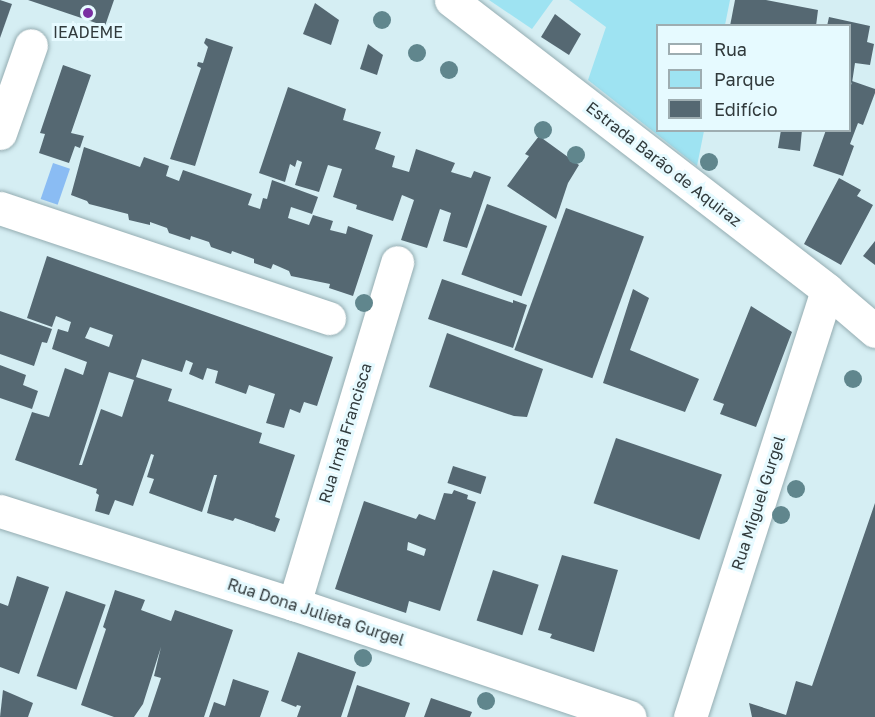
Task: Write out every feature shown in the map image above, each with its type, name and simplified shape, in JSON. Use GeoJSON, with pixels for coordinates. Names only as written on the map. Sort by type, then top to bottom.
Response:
{"type":"FeatureCollection","features":[{"type":"Feature","properties":{"kind":"street","name":"Estrada Barão de Aquiraz"},"geometry":{"type":"LineString","coordinates":[[451,0],[827,290],[875,331]]}},
{"type":"Feature","properties":{"kind":"street"},"geometry":{"type":"LineString","coordinates":[[0,133],[31,45]]}},
{"type":"Feature","properties":{"kind":"street"},"geometry":{"type":"LineString","coordinates":[[0,208],[329,318]]}},
{"type":"Feature","properties":{"kind":"street","name":"Rua Irmã Francisca"},"geometry":{"type":"LineString","coordinates":[[294,604],[397,262]]}},
{"type":"Feature","properties":{"kind":"street","name":"Rua Miguel Gurgel"},"geometry":{"type":"LineString","coordinates":[[690,717],[827,290]]}},
{"type":"Feature","properties":{"kind":"street","name":"Rua Dona Julieta Gurgel"},"geometry":{"type":"LineString","coordinates":[[0,511],[294,604],[630,717]]}},
{"type":"Feature","properties":{"kind":"green space"},"geometry":{"type":"Polygon","coordinates":[[[489,0],[553,0],[532,29],[489,0]]]}},
{"type":"Feature","properties":{"kind":"green space"},"geometry":{"type":"Polygon","coordinates":[[[569,0],[730,0],[725,24],[656,24],[656,132],[704,132],[697,166],[588,80],[606,27],[569,0]]]}},
{"type":"Feature","properties":{"kind":"shaded area"},"geometry":{"type":"Polygon","coordinates":[[[53,163],[70,169],[58,205],[41,199],[53,163]]]}},
{"type":"Feature","properties":{"kind":"building"},"geometry":{"type":"Polygon","coordinates":[[[0,0],[12,4],[0,38],[0,0]]]}},
{"type":"Feature","properties":{"kind":"building","name":"IEADEME"},"geometry":{"type":"Polygon","coordinates":[[[28,0],[114,0],[105,26],[28,0]]]}},
{"type":"Feature","properties":{"kind":"building"},"geometry":{"type":"Polygon","coordinates":[[[735,0],[766,0],[818,10],[816,24],[730,24],[735,0]]]}},
{"type":"Feature","properties":{"kind":"building"},"geometry":{"type":"Polygon","coordinates":[[[315,3],[339,20],[331,45],[303,34],[315,3]]]}},
{"type":"Feature","properties":{"kind":"building"},"geometry":{"type":"Polygon","coordinates":[[[555,14],[581,34],[569,55],[541,37],[555,14]]]}},
{"type":"Feature","properties":{"kind":"building"},"geometry":{"type":"Polygon","coordinates":[[[829,17],[870,26],[867,42],[874,44],[870,65],[855,63],[852,83],[851,24],[827,24],[829,17]]]}},
{"type":"Feature","properties":{"kind":"building"},"geometry":{"type":"Polygon","coordinates":[[[206,38],[233,47],[195,166],[170,159],[201,68],[197,66],[198,62],[203,63],[208,47],[204,43],[206,38]]]}},
{"type":"Feature","properties":{"kind":"building"},"geometry":{"type":"Polygon","coordinates":[[[368,44],[383,55],[377,75],[360,69],[368,44]]]}},
{"type":"Feature","properties":{"kind":"building"},"geometry":{"type":"Polygon","coordinates":[[[63,65],[91,75],[71,133],[84,136],[80,148],[75,146],[69,163],[39,153],[45,134],[40,133],[63,65]]]}},
{"type":"Feature","properties":{"kind":"building"},"geometry":{"type":"Polygon","coordinates":[[[852,81],[875,89],[875,93],[863,125],[858,123],[850,144],[854,146],[843,176],[813,166],[825,132],[851,132],[852,81]]]}},
{"type":"Feature","properties":{"kind":"building"},"geometry":{"type":"Polygon","coordinates":[[[288,87],[346,109],[343,120],[381,132],[375,149],[395,156],[392,167],[409,172],[416,149],[455,163],[451,172],[471,178],[474,171],[491,177],[467,248],[443,241],[451,213],[440,209],[427,248],[401,240],[414,200],[402,195],[393,221],[356,209],[357,205],[333,197],[342,169],[328,165],[319,192],[295,185],[302,162],[297,160],[295,167],[290,164],[285,182],[259,173],[288,87]]]}},
{"type":"Feature","properties":{"kind":"building"},"geometry":{"type":"Polygon","coordinates":[[[781,132],[802,132],[800,151],[778,148],[781,132]]]}},
{"type":"Feature","properties":{"kind":"building"},"geometry":{"type":"Polygon","coordinates":[[[539,136],[579,165],[568,183],[556,219],[507,186],[529,156],[525,154],[539,136]]]}},
{"type":"Feature","properties":{"kind":"building"},"geometry":{"type":"Polygon","coordinates":[[[84,147],[140,167],[144,157],[169,166],[166,176],[179,181],[183,170],[252,194],[248,205],[260,209],[263,198],[267,199],[272,180],[318,197],[312,214],[291,207],[288,218],[309,225],[313,215],[333,221],[330,230],[346,234],[348,226],[373,235],[353,296],[329,288],[330,284],[291,276],[289,271],[273,264],[271,269],[254,263],[254,259],[211,247],[209,242],[191,236],[190,240],[169,233],[167,228],[150,222],[150,225],[129,220],[128,214],[89,204],[71,195],[84,147]]]}},
{"type":"Feature","properties":{"kind":"building"},"geometry":{"type":"Polygon","coordinates":[[[839,178],[861,190],[857,196],[873,205],[841,265],[804,244],[839,178]]]}},
{"type":"Feature","properties":{"kind":"building"},"geometry":{"type":"Polygon","coordinates":[[[487,204],[547,226],[521,296],[461,274],[487,204]]]}},
{"type":"Feature","properties":{"kind":"building"},"geometry":{"type":"Polygon","coordinates":[[[566,208],[644,236],[592,378],[514,350],[566,208]]]}},
{"type":"Feature","properties":{"kind":"building"},"geometry":{"type":"Polygon","coordinates":[[[875,241],[875,265],[863,256],[875,241]]]}},
{"type":"Feature","properties":{"kind":"building"},"geometry":{"type":"Polygon","coordinates":[[[47,256],[333,357],[317,406],[304,402],[300,413],[290,409],[284,428],[266,423],[275,394],[249,385],[246,394],[215,383],[218,371],[207,368],[203,380],[189,374],[193,363],[186,360],[182,372],[142,359],[136,377],[172,389],[168,401],[262,433],[259,443],[295,455],[275,517],[280,519],[275,532],[235,518],[233,521],[207,513],[217,475],[214,475],[202,512],[149,493],[154,479],[147,477],[154,455],[151,454],[133,506],[115,500],[109,515],[95,511],[99,495],[96,493],[97,489],[15,460],[32,412],[49,417],[65,368],[83,375],[87,362],[52,349],[58,329],[68,332],[71,322],[56,316],[52,327],[27,318],[47,256]],[[90,327],[85,338],[109,347],[113,335],[90,327]],[[109,372],[79,465],[82,465],[101,409],[122,417],[134,380],[109,372]]]}},
{"type":"Feature","properties":{"kind":"building"},"geometry":{"type":"Polygon","coordinates":[[[442,279],[513,303],[513,300],[527,305],[513,348],[428,319],[442,279]]]}},
{"type":"Feature","properties":{"kind":"building"},"geometry":{"type":"Polygon","coordinates":[[[633,289],[649,298],[630,350],[699,379],[685,412],[603,383],[633,289]]]}},
{"type":"Feature","properties":{"kind":"building"},"geometry":{"type":"Polygon","coordinates":[[[751,306],[792,332],[756,427],[720,414],[724,404],[713,400],[751,306]]]}},
{"type":"Feature","properties":{"kind":"building"},"geometry":{"type":"Polygon","coordinates":[[[0,311],[52,329],[47,343],[42,342],[34,366],[0,354],[0,311]]]}},
{"type":"Feature","properties":{"kind":"building"},"geometry":{"type":"Polygon","coordinates":[[[447,333],[543,369],[527,417],[514,416],[429,387],[447,333]]]}},
{"type":"Feature","properties":{"kind":"building"},"geometry":{"type":"Polygon","coordinates":[[[0,365],[26,375],[23,385],[38,391],[32,409],[0,398],[0,365]]]}},
{"type":"Feature","properties":{"kind":"building"},"geometry":{"type":"Polygon","coordinates":[[[616,438],[722,474],[699,540],[594,503],[616,438]]]}},
{"type":"Feature","properties":{"kind":"building"},"geometry":{"type":"Polygon","coordinates":[[[453,466],[486,477],[481,494],[447,483],[453,466]]]}},
{"type":"Feature","properties":{"kind":"building"},"geometry":{"type":"Polygon","coordinates":[[[454,490],[468,495],[467,499],[476,502],[440,611],[409,601],[406,613],[335,589],[364,501],[416,519],[419,514],[435,520],[444,493],[452,494],[454,490]],[[408,542],[407,550],[424,556],[426,549],[408,542]]]}},
{"type":"Feature","properties":{"kind":"building"},"geometry":{"type":"Polygon","coordinates":[[[875,503],[875,717],[752,717],[749,703],[786,715],[796,681],[812,686],[875,503]]]}},
{"type":"Feature","properties":{"kind":"building"},"geometry":{"type":"Polygon","coordinates":[[[562,555],[618,570],[594,652],[550,638],[552,634],[538,630],[562,555]]]}},
{"type":"Feature","properties":{"kind":"building"},"geometry":{"type":"Polygon","coordinates":[[[493,570],[539,585],[522,635],[477,620],[493,570]]]}},
{"type":"Feature","properties":{"kind":"building"},"geometry":{"type":"Polygon","coordinates":[[[17,576],[49,587],[19,674],[0,667],[0,603],[8,606],[17,576]]]}},
{"type":"Feature","properties":{"kind":"building"},"geometry":{"type":"Polygon","coordinates":[[[115,590],[145,600],[141,610],[171,621],[175,610],[233,630],[204,717],[148,717],[161,678],[154,676],[161,647],[143,704],[134,717],[114,717],[81,705],[106,629],[103,627],[115,590]]]}},
{"type":"Feature","properties":{"kind":"building"},"geometry":{"type":"Polygon","coordinates":[[[66,591],[106,605],[76,690],[37,676],[66,591]]]}},
{"type":"Feature","properties":{"kind":"building"},"geometry":{"type":"Polygon","coordinates":[[[298,652],[356,672],[341,717],[297,717],[301,706],[296,707],[281,701],[298,652]]]}},
{"type":"Feature","properties":{"kind":"building"},"geometry":{"type":"Polygon","coordinates":[[[233,679],[269,691],[260,717],[209,717],[214,702],[225,706],[233,679]]]}},
{"type":"Feature","properties":{"kind":"building"},"geometry":{"type":"Polygon","coordinates":[[[357,685],[410,703],[405,717],[347,717],[357,685]]]}},
{"type":"Feature","properties":{"kind":"building"},"geometry":{"type":"Polygon","coordinates":[[[3,690],[33,703],[28,717],[0,717],[3,690]]]}},
{"type":"Feature","properties":{"kind":"building"},"geometry":{"type":"Polygon","coordinates":[[[431,698],[472,712],[470,717],[424,717],[431,698]]]}},
{"type":"Feature","properties":{"kind":"place","name":"IEADEME"},"geometry":{"type":"Point","coordinates":[88,13]}}]}
